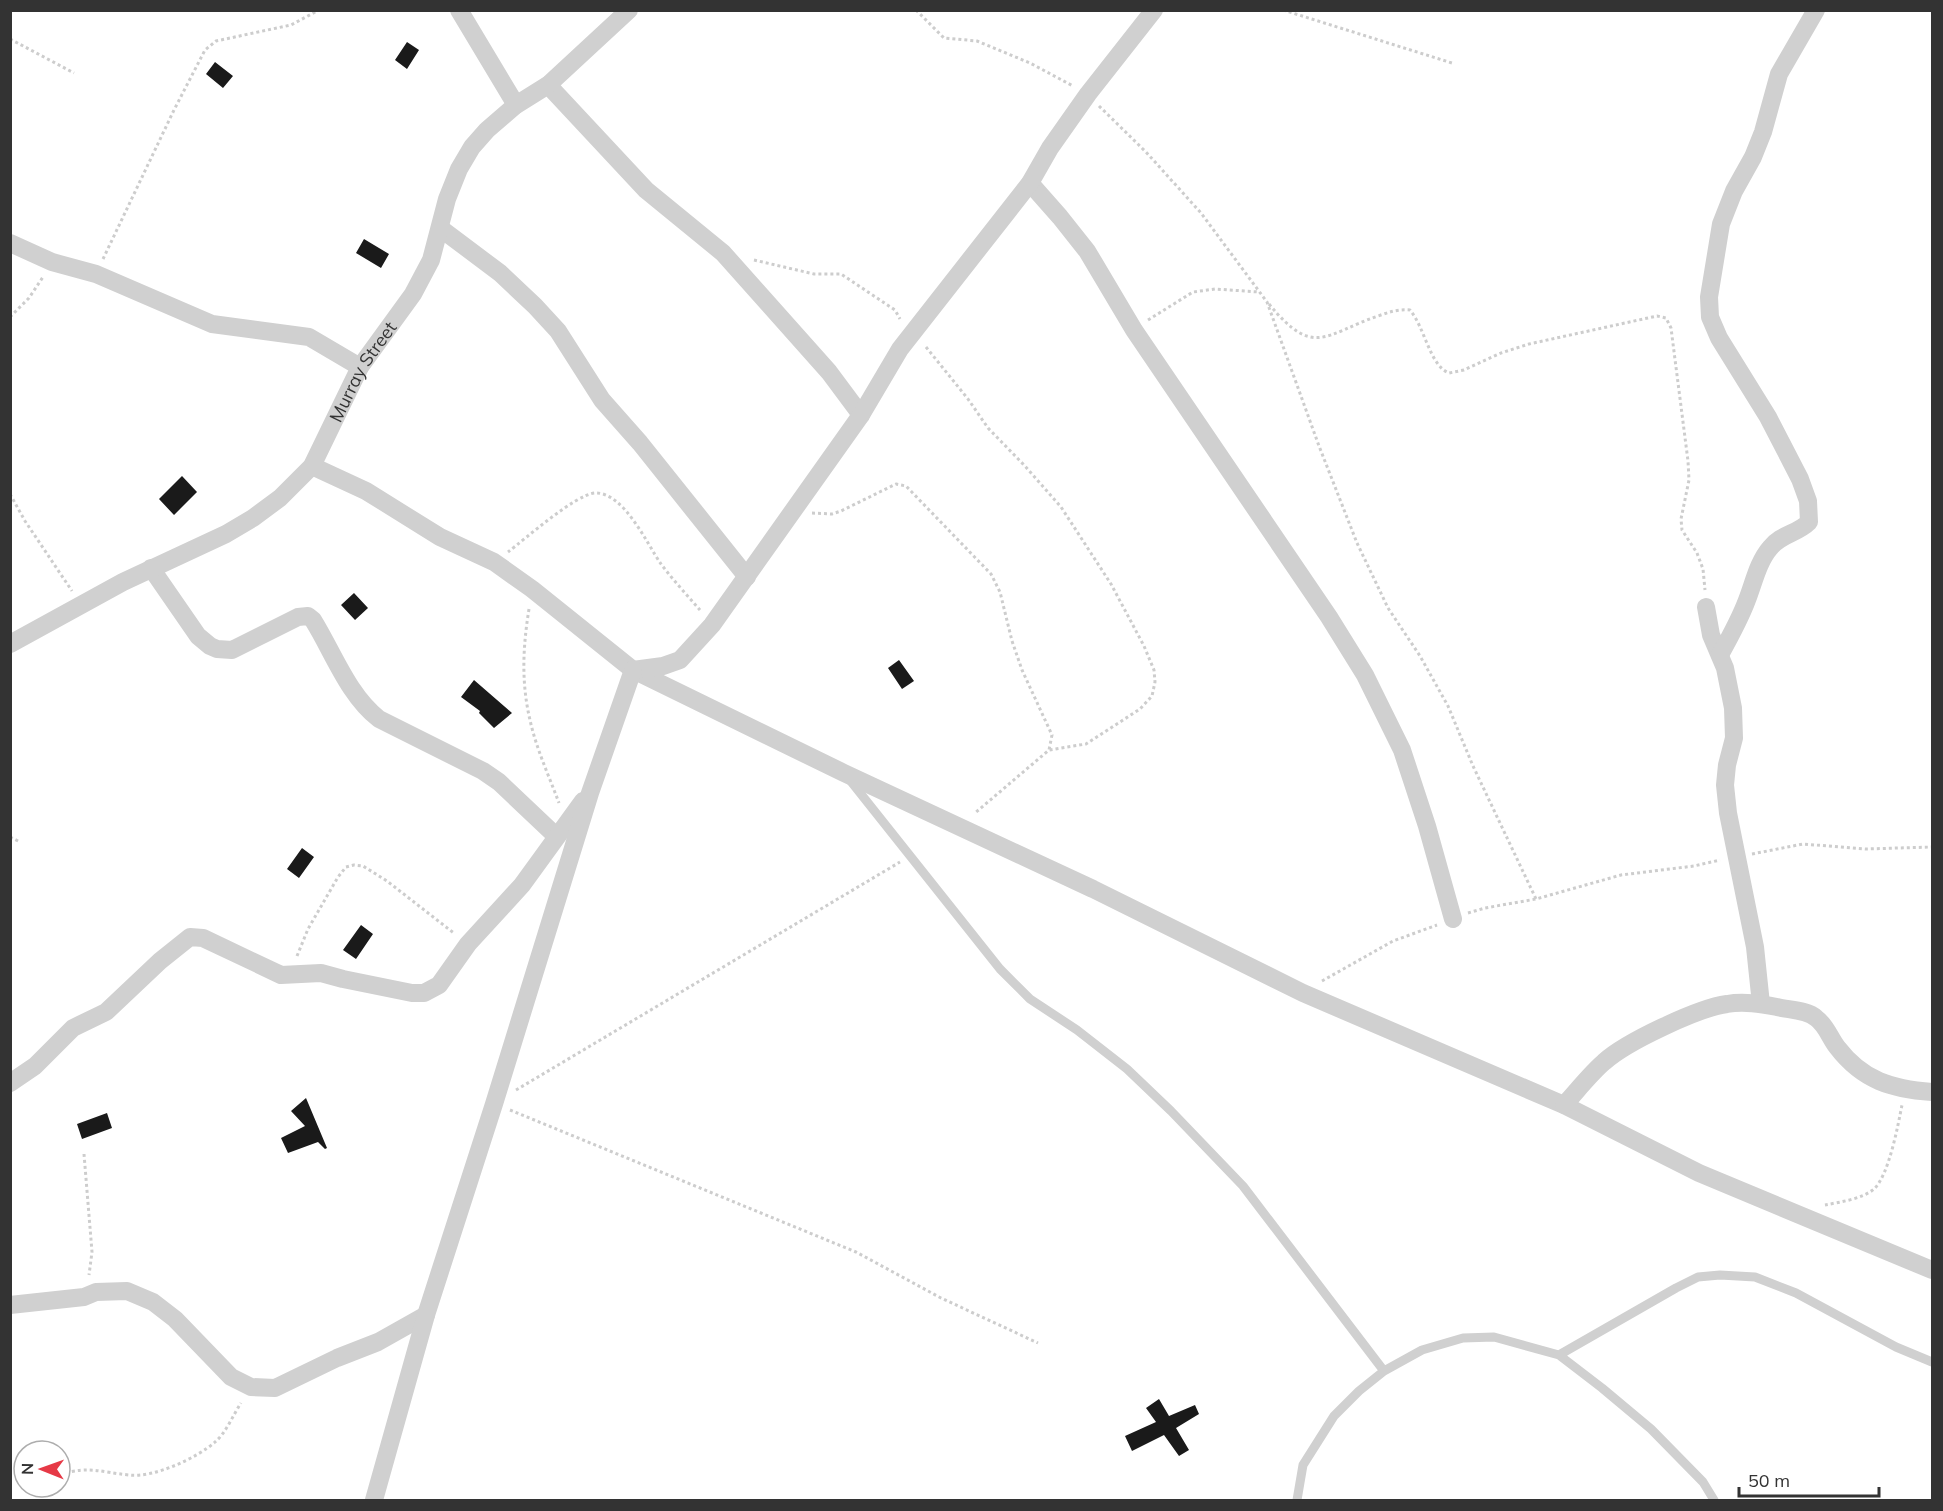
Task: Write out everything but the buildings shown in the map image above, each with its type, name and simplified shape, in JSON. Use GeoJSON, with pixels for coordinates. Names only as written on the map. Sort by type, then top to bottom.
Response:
{"type":"FeatureCollection","features":[{"type":"Feature","properties":{"kind":"street"},"geometry":{"type":"LineString","coordinates":[[459,10],[516,105]]}},
{"type":"Feature","properties":{"kind":"street","name":"Murray Street"},"geometry":{"type":"LineString","coordinates":[[10,645],[151,568],[226,534],[253,518],[280,498],[312,466],[360,367],[413,294],[431,260],[447,199],[459,169],[472,147],[487,130],[516,105],[548,85],[629,10]]}},
{"type":"Feature","properties":{"kind":"street"},"geometry":{"type":"LineString","coordinates":[[633,670],[663,666],[680,660],[712,625],[796,510],[861,415],[900,349],[1030,183],[1050,148],[1088,94],[1154,10]]}},
{"type":"Feature","properties":{"kind":"street"},"geometry":{"type":"LineString","coordinates":[[1720,655],[1734,629],[1769,548],[1782,537],[1802,529],[1809,522],[1808,501],[1800,479],[1768,417],[1719,338],[1710,317],[1709,297],[1721,224],[1734,191],[1753,157],[1779,74],[1816,10]]}},
{"type":"Feature","properties":{"kind":"street"},"geometry":{"type":"LineString","coordinates":[[548,85],[646,190],[723,253],[829,372],[861,415]]}},
{"type":"Feature","properties":{"kind":"street"},"geometry":{"type":"LineString","coordinates":[[1030,183],[1088,251],[1134,330],[1329,617],[1365,675],[1402,750],[1427,826],[1453,919]]}},
{"type":"Feature","properties":{"kind":"street"},"geometry":{"type":"LineString","coordinates":[[440,228],[500,273],[550,323],[581,365],[602,400],[640,443],[747,577]]}},
{"type":"Feature","properties":{"kind":"street"},"geometry":{"type":"LineString","coordinates":[[10,243],[52,262],[96,274],[212,324],[309,338],[360,367]]}},
{"type":"Feature","properties":{"kind":"street"},"geometry":{"type":"LineString","coordinates":[[312,466],[366,491],[440,537],[494,562],[532,589],[633,670],[844,773],[961,826],[1303,993],[1564,1105],[1699,1173],[1932,1270]]}},
{"type":"Feature","properties":{"kind":"street"},"geometry":{"type":"LineString","coordinates":[[151,568],[198,636],[217,649],[232,650],[283,623],[308,616],[314,620],[350,684],[369,711],[379,719],[483,771],[560,830]]}},
{"type":"Feature","properties":{"kind":"street"},"geometry":{"type":"LineString","coordinates":[[1706,607],[1711,635],[1730,685],[1734,738],[1725,785],[1728,813],[1755,947],[1761,1004]]}},
{"type":"Feature","properties":{"kind":"street"},"geometry":{"type":"LineString","coordinates":[[374,1500],[426,1315],[590,792],[633,670]]}},
{"type":"Feature","properties":{"kind":"street"},"geometry":{"type":"LineString","coordinates":[[10,1083],[35,1066],[73,1028],[106,1012],[160,961],[190,937],[203,938],[281,975],[321,973],[412,993],[424,993],[439,985],[468,944],[522,885],[590,792]]}},
{"type":"Feature","properties":{"kind":"street"},"geometry":{"type":"LineString","coordinates":[[1564,1105],[1605,1061],[1666,1026],[1692,1014],[1721,1005],[1737,1003],[1761,1004],[1809,1013],[1815,1016],[1850,1061],[1869,1077],[1906,1090],[1932,1092]]}},
{"type":"Feature","properties":{"kind":"street"},"geometry":{"type":"LineString","coordinates":[[10,1305],[84,1297],[96,1292],[127,1291],[153,1302],[175,1319],[231,1377],[250,1387],[275,1388],[337,1358],[378,1342],[426,1315]]}},
{"type":"Feature","properties":{"kind":"lane"},"geometry":{"type":"LineString","coordinates":[[844,773],[1000,969],[1030,999],[1077,1030],[1127,1069],[1172,1111],[1243,1186],[1384,1371]]}},
{"type":"Feature","properties":{"kind":"lane"},"geometry":{"type":"LineString","coordinates":[[1559,1355],[1698,1277],[1720,1275],[1755,1277],[1796,1293],[1896,1347],[1932,1362]]}},
{"type":"Feature","properties":{"kind":"lane"},"geometry":{"type":"LineString","coordinates":[[1297,1500],[1303,1465],[1334,1416],[1359,1391],[1384,1371],[1422,1350],[1463,1338],[1494,1337],[1559,1355],[1651,1429],[1703,1482],[1714,1500]]}},
{"type":"Feature","properties":{"kind":"path"},"geometry":{"type":"LineString","coordinates":[[96,274],[205,50],[216,41],[291,25],[319,10]]}},
{"type":"Feature","properties":{"kind":"path"},"geometry":{"type":"LineString","coordinates":[[916,10],[944,38],[977,41],[1030,63],[1088,94],[1146,152],[1201,213],[1259,292],[1286,324],[1304,335],[1321,339],[1342,333],[1369,319],[1401,309],[1410,310],[1425,335],[1438,366],[1449,373],[1464,370],[1501,353],[1539,341],[1657,315],[1666,318],[1671,328],[1688,461],[1689,480],[1681,519],[1682,530],[1697,553],[1703,569],[1706,607]]}},
{"type":"Feature","properties":{"kind":"path"},"geometry":{"type":"LineString","coordinates":[[1283,10],[1452,63]]}},
{"type":"Feature","properties":{"kind":"path"},"geometry":{"type":"LineString","coordinates":[[10,39],[74,73]]}},
{"type":"Feature","properties":{"kind":"path"},"geometry":{"type":"LineString","coordinates":[[723,253],[814,274],[841,274],[852,279],[900,316],[900,349]]}},
{"type":"Feature","properties":{"kind":"path"},"geometry":{"type":"LineString","coordinates":[[10,317],[29,298],[52,262]]}},
{"type":"Feature","properties":{"kind":"path"},"geometry":{"type":"LineString","coordinates":[[1134,330],[1193,292],[1215,289],[1259,292]]}},
{"type":"Feature","properties":{"kind":"path"},"geometry":{"type":"LineString","coordinates":[[1267,302],[1357,543],[1388,608],[1420,656],[1448,706],[1536,899]]}},
{"type":"Feature","properties":{"kind":"path"},"geometry":{"type":"LineString","coordinates":[[913,331],[968,399],[988,428],[1061,507],[1111,584],[1154,670],[1155,682],[1152,696],[1140,709],[1086,744],[1050,750],[961,826]]}},
{"type":"Feature","properties":{"kind":"path"},"geometry":{"type":"LineString","coordinates":[[796,510],[832,514],[896,484],[906,486],[914,493],[991,573],[1000,592],[1022,670],[1052,735],[1050,750]]}},
{"type":"Feature","properties":{"kind":"path"},"geometry":{"type":"LineString","coordinates":[[494,562],[573,502],[594,493],[609,496],[627,512],[662,565],[712,625]]}},
{"type":"Feature","properties":{"kind":"path"},"geometry":{"type":"LineString","coordinates":[[10,494],[81,605]]}},
{"type":"Feature","properties":{"kind":"path"},"geometry":{"type":"LineString","coordinates":[[532,589],[524,646],[524,683],[530,720],[560,830]]}},
{"type":"Feature","properties":{"kind":"path"},"geometry":{"type":"LineString","coordinates":[[10,837],[20,842]]}},
{"type":"Feature","properties":{"kind":"path"},"geometry":{"type":"LineString","coordinates":[[1303,993],[1393,941],[1485,908],[1536,899],[1621,875],[1694,866],[1803,844],[1865,849],[1932,847]]}},
{"type":"Feature","properties":{"kind":"path"},"geometry":{"type":"LineString","coordinates":[[494,1104],[909,856]]}},
{"type":"Feature","properties":{"kind":"path"},"geometry":{"type":"LineString","coordinates":[[295,976],[297,957],[308,929],[338,877],[346,867],[354,865],[363,866],[387,881],[468,944]]}},
{"type":"Feature","properties":{"kind":"path"},"geometry":{"type":"LineString","coordinates":[[1824,1205],[1860,1196],[1874,1188],[1892,1150],[1906,1090]]}},
{"type":"Feature","properties":{"kind":"path"},"geometry":{"type":"LineString","coordinates":[[494,1104],[856,1252],[941,1298],[1038,1343]]}},
{"type":"Feature","properties":{"kind":"path"},"geometry":{"type":"LineString","coordinates":[[84,1154],[93,1259],[84,1297]]}},
{"type":"Feature","properties":{"kind":"path"},"geometry":{"type":"LineString","coordinates":[[72,1471],[96,1469],[131,1476],[147,1474],[194,1457],[217,1441],[250,1387]]}}]}
